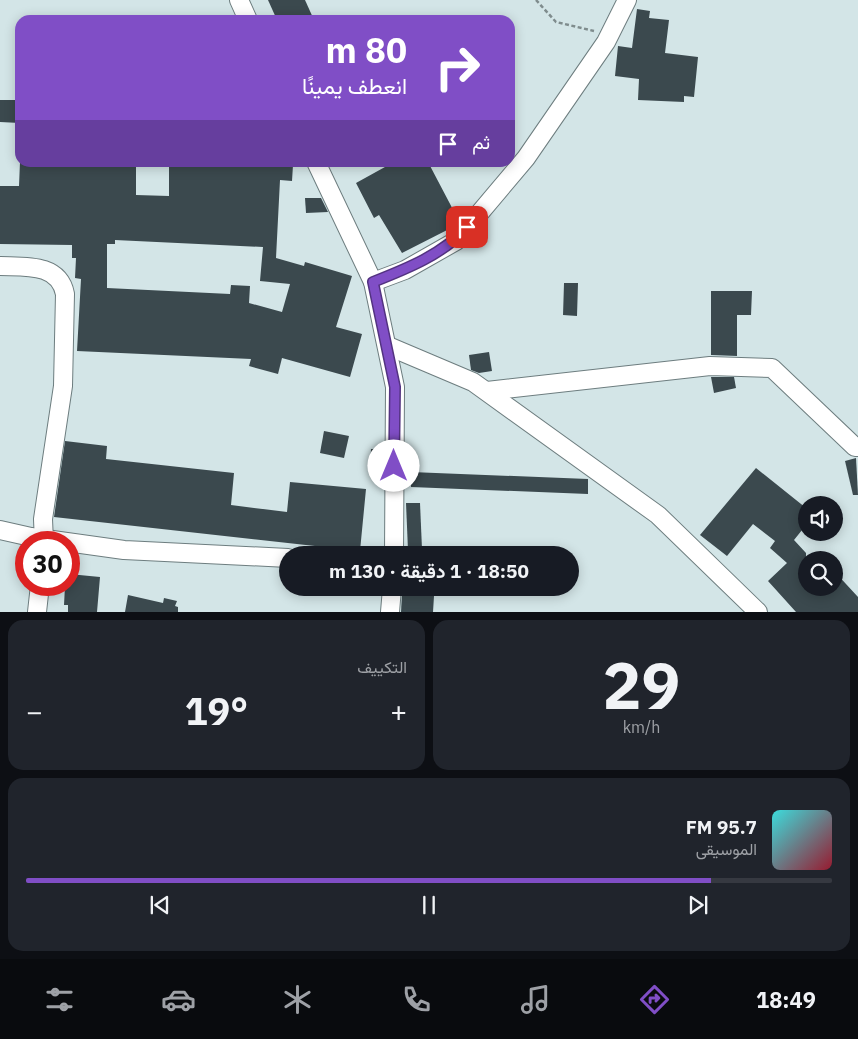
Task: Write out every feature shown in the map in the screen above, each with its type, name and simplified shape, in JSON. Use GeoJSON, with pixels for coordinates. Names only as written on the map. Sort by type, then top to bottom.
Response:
{"type":"FeatureCollection","features":[{"type":"Feature","properties":{"kind":"street"},"geometry":{"type":"LineString","coordinates":[[238,0],[246,15]]}},
{"type":"Feature","properties":{"kind":"street"},"geometry":{"type":"LineString","coordinates":[[373,282],[405,270],[456,240],[526,158],[610,34],[627,0]]}},
{"type":"Feature","properties":{"kind":"street"},"geometry":{"type":"LineString","coordinates":[[318,167],[373,282],[388,346],[395,387],[394,546]]}},
{"type":"Feature","properties":{"kind":"street"},"geometry":{"type":"LineString","coordinates":[[0,266],[47,270],[63,284],[65,294],[63,386],[44,531]]}},
{"type":"Feature","properties":{"kind":"street"},"geometry":{"type":"LineString","coordinates":[[388,346],[474,382],[487,391],[658,515],[758,612]]}},
{"type":"Feature","properties":{"kind":"street"},"geometry":{"type":"LineString","coordinates":[[487,391],[710,366],[772,368],[855,447],[858,447]]}},
{"type":"Feature","properties":{"kind":"street"},"geometry":{"type":"LineString","coordinates":[[0,530],[15,533]]}},
{"type":"Feature","properties":{"kind":"street"},"geometry":{"type":"LineString","coordinates":[[80,544],[124,550],[279,558]]}},
{"type":"Feature","properties":{"kind":"street"},"geometry":{"type":"LineString","coordinates":[[36,612],[38,596]]}},
{"type":"Feature","properties":{"kind":"street"},"geometry":{"type":"LineString","coordinates":[[390,612],[391,596]]}},
{"type":"Feature","properties":{"kind":"path"},"geometry":{"type":"LineString","coordinates":[[536,0],[556,22],[610,34]]}},
{"type":"Feature","properties":{"kind":"building"},"geometry":{"type":"Polygon","coordinates":[[[268,0],[305,0],[312,15],[275,15],[268,0]]]}},
{"type":"Feature","properties":{"kind":"building"},"geometry":{"type":"Polygon","coordinates":[[[637,9],[650,11],[649,18],[669,20],[665,53],[698,57],[694,97],[684,96],[684,102],[638,100],[639,79],[615,76],[618,46],[632,48],[637,9]]]}},
{"type":"Feature","properties":{"kind":"building"},"geometry":{"type":"Polygon","coordinates":[[[0,100],[15,100],[15,123],[0,122],[0,100]]]}},
{"type":"Feature","properties":{"kind":"building"},"geometry":{"type":"Polygon","coordinates":[[[20,167],[136,167],[136,195],[169,196],[169,167],[293,167],[292,181],[280,180],[276,258],[304,266],[305,262],[352,276],[336,327],[362,334],[350,377],[282,358],[278,374],[249,366],[251,359],[77,351],[81,279],[75,278],[76,258],[72,258],[72,245],[0,244],[0,186],[19,186],[20,167]],[[115,240],[115,244],[107,244],[107,288],[230,294],[231,285],[250,286],[249,303],[282,312],[290,284],[260,281],[263,247],[115,240]]]}},
{"type":"Feature","properties":{"kind":"building"},"geometry":{"type":"Polygon","coordinates":[[[385,167],[431,167],[459,221],[455,226],[402,253],[379,215],[374,218],[356,183],[385,167]]]}},
{"type":"Feature","properties":{"kind":"building"},"geometry":{"type":"Polygon","coordinates":[[[305,198],[321,198],[328,212],[306,213],[305,198]]]}},
{"type":"Feature","properties":{"kind":"building"},"geometry":{"type":"Polygon","coordinates":[[[564,283],[578,283],[577,316],[563,315],[564,283]]]}},
{"type":"Feature","properties":{"kind":"building"},"geometry":{"type":"Polygon","coordinates":[[[711,291],[752,291],[751,315],[737,315],[737,356],[711,355],[711,291]]]}},
{"type":"Feature","properties":{"kind":"building"},"geometry":{"type":"Polygon","coordinates":[[[489,352],[492,371],[479,373],[471,370],[469,355],[489,352]]]}},
{"type":"Feature","properties":{"kind":"building"},"geometry":{"type":"Polygon","coordinates":[[[711,377],[734,377],[736,388],[714,393],[711,377]]]}},
{"type":"Feature","properties":{"kind":"building"},"geometry":{"type":"Polygon","coordinates":[[[324,431],[349,436],[344,458],[320,453],[324,431]]]}},
{"type":"Feature","properties":{"kind":"building"},"geometry":{"type":"Polygon","coordinates":[[[65,441],[107,446],[106,459],[234,473],[231,505],[287,512],[290,482],[366,489],[360,546],[315,546],[54,517],[65,441]]]}},
{"type":"Feature","properties":{"kind":"building"},"geometry":{"type":"Polygon","coordinates":[[[371,449],[384,449],[384,470],[370,470],[371,449]]]}},
{"type":"Feature","properties":{"kind":"building"},"geometry":{"type":"Polygon","coordinates":[[[856,458],[858,495],[853,495],[845,461],[856,458]]]}},
{"type":"Feature","properties":{"kind":"building"},"geometry":{"type":"Polygon","coordinates":[[[756,468],[798,502],[798,535],[794,540],[804,551],[798,551],[798,596],[843,596],[843,581],[858,597],[858,612],[796,612],[768,581],[787,563],[770,548],[775,541],[753,524],[727,556],[700,535],[756,468]]]}},
{"type":"Feature","properties":{"kind":"building"},"geometry":{"type":"Polygon","coordinates":[[[411,472],[588,479],[588,494],[411,487],[411,472]]]}},
{"type":"Feature","properties":{"kind":"building"},"geometry":{"type":"Polygon","coordinates":[[[406,503],[420,503],[422,546],[408,546],[406,503]]]}},
{"type":"Feature","properties":{"kind":"building"},"geometry":{"type":"Polygon","coordinates":[[[80,575],[100,577],[97,612],[68,612],[68,605],[64,605],[64,596],[80,596],[80,575]]]}},
{"type":"Feature","properties":{"kind":"building"},"geometry":{"type":"Polygon","coordinates":[[[128,595],[163,603],[164,598],[177,601],[175,606],[178,607],[178,612],[125,612],[128,595]]]}},
{"type":"Feature","properties":{"kind":"building"},"geometry":{"type":"Polygon","coordinates":[[[402,596],[434,596],[433,612],[401,612],[402,596]]]}},
{"type":"Feature","properties":{"kind":"route"},"geometry":{"type":"LineString","coordinates":[[394,466],[395,387],[393,368],[373,282],[405,270],[456,240],[467,227]]}}]}
